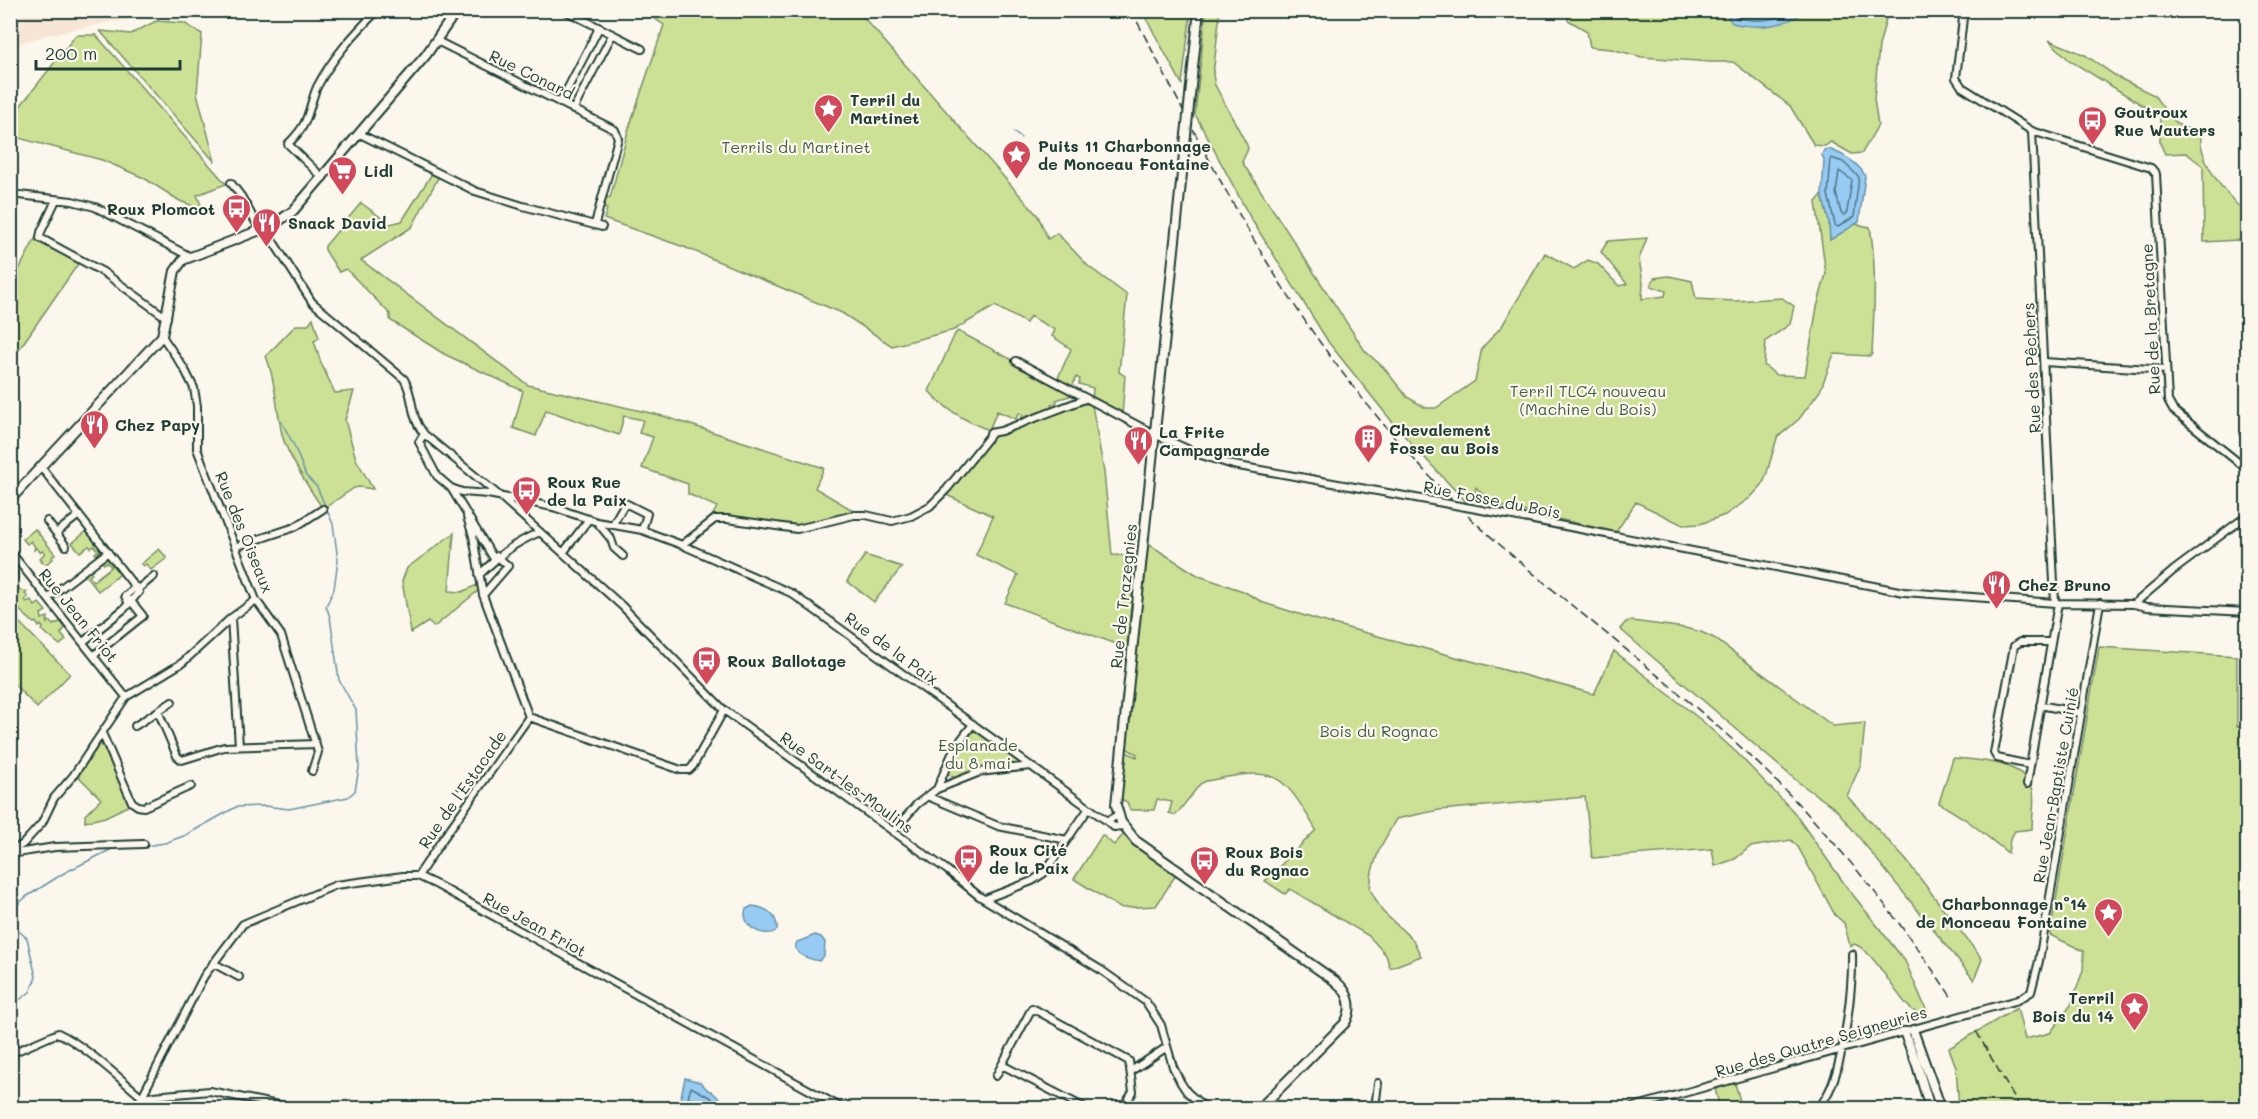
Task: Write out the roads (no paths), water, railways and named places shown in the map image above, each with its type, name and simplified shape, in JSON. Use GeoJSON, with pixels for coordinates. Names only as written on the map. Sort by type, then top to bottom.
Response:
{"type":"FeatureCollection","features":[{"type":"Feature","properties":{"kind":"main road"},"geometry":{"type":"LineString","coordinates":[[10,500],[162,336],[175,271],[183,260],[273,225],[293,211],[360,135],[437,41],[457,10]]}},
{"type":"Feature","properties":{"kind":"main road","name":"Rue de Trazegnies"},"geometry":{"type":"LineString","coordinates":[[1199,10],[1116,790],[1118,815],[1123,826],[1136,841],[1335,981],[1348,995],[1350,1011],[1346,1023],[1260,1108]]}},
{"type":"Feature","properties":{"kind":"main road"},"geometry":{"type":"LineString","coordinates":[[1913,1029],[1941,1108]]}},
{"type":"Feature","properties":{"kind":"main road"},"geometry":{"type":"LineString","coordinates":[[1904,1032],[1930,1108]]}},
{"type":"Feature","properties":{"kind":"street"},"geometry":{"type":"LineString","coordinates":[[323,178],[288,144],[306,121],[316,89],[343,48],[378,10]]}},
{"type":"Feature","properties":{"kind":"street"},"geometry":{"type":"LineString","coordinates":[[564,10],[642,50]]}},
{"type":"Feature","properties":{"kind":"street"},"geometry":{"type":"LineString","coordinates":[[1964,10],[1956,78],[1962,87],[2032,131]]}},
{"type":"Feature","properties":{"kind":"street"},"geometry":{"type":"LineString","coordinates":[[560,103],[598,28]]}},
{"type":"Feature","properties":{"kind":"street"},"geometry":{"type":"LineString","coordinates":[[573,110],[612,35]]}},
{"type":"Feature","properties":{"kind":"street","name":"Rue Conard"},"geometry":{"type":"LineString","coordinates":[[437,41],[615,130],[618,138],[595,224]]}},
{"type":"Feature","properties":{"kind":"street","name":"Rue de la Bretagne"},"geometry":{"type":"LineString","coordinates":[[2032,131],[2151,168],[2156,174],[2168,401],[2173,410],[2247,470]]}},
{"type":"Feature","properties":{"kind":"street","name":"Rue des Pêchers"},"geometry":{"type":"LineString","coordinates":[[2027,784],[2056,603],[2032,131]]}},
{"type":"Feature","properties":{"kind":"street"},"geometry":{"type":"LineString","coordinates":[[360,135],[475,191],[602,227]]}},
{"type":"Feature","properties":{"kind":"street"},"geometry":{"type":"LineString","coordinates":[[231,183],[260,230],[271,238],[312,302],[404,379],[410,390],[416,424],[423,434],[419,442],[426,458],[437,476],[451,488],[467,517],[473,536],[483,595],[528,717],[681,770],[688,770],[693,766],[724,710]]}},
{"type":"Feature","properties":{"kind":"street"},"geometry":{"type":"LineString","coordinates":[[10,194],[89,205],[105,211],[189,256]]}},
{"type":"Feature","properties":{"kind":"street"},"geometry":{"type":"LineString","coordinates":[[56,200],[40,238],[102,272],[167,318]]}},
{"type":"Feature","properties":{"kind":"street","name":"Rue des Oiseaux"},"geometry":{"type":"LineString","coordinates":[[162,336],[194,388],[197,406],[197,449],[256,600],[281,635],[316,744],[317,759],[312,771]]}},
{"type":"Feature","properties":{"kind":"street","name":"Rue Fosse du Bois"},"geometry":{"type":"LineString","coordinates":[[1016,361],[1154,434],[1201,455],[1233,465],[1482,510],[1904,592],[2056,603],[2134,604],[2147,607],[2247,612]]}},
{"type":"Feature","properties":{"kind":"street"},"geometry":{"type":"LineString","coordinates":[[2044,362],[2166,370]]}},
{"type":"Feature","properties":{"kind":"street"},"geometry":{"type":"LineString","coordinates":[[682,545],[715,519],[797,529],[854,515],[892,521],[911,516],[937,500],[990,433],[1085,399]]}},
{"type":"Feature","properties":{"kind":"street","name":"Rue Sart-les-Moulins"},"geometry":{"type":"LineString","coordinates":[[423,434],[501,497],[622,606],[724,710],[985,899],[1101,970],[1143,999],[1159,1020],[1176,1073],[1187,1092],[1205,1108]]}},
{"type":"Feature","properties":{"kind":"street"},"geometry":{"type":"LineString","coordinates":[[41,467],[138,589]]}},
{"type":"Feature","properties":{"kind":"street","name":"Rue de la Paix"},"geometry":{"type":"LineString","coordinates":[[451,488],[462,492],[488,494],[553,507],[597,522],[642,530],[791,592],[1114,827],[1123,826]]}},
{"type":"Feature","properties":{"kind":"street"},"geometry":{"type":"LineString","coordinates":[[613,524],[624,502],[647,514],[642,530]]}},
{"type":"Feature","properties":{"kind":"street"},"geometry":{"type":"LineString","coordinates":[[235,546],[295,527],[322,509]]}},
{"type":"Feature","properties":{"kind":"street"},"geometry":{"type":"LineString","coordinates":[[56,532],[79,515]]}},
{"type":"Feature","properties":{"kind":"street"},"geometry":{"type":"LineString","coordinates":[[2134,604],[2174,570],[2247,515]]}},
{"type":"Feature","properties":{"kind":"street"},"geometry":{"type":"LineString","coordinates":[[467,517],[479,531],[495,558],[508,566],[483,595]]}},
{"type":"Feature","properties":{"kind":"street"},"geometry":{"type":"LineString","coordinates":[[563,553],[589,519]]}},
{"type":"Feature","properties":{"kind":"street"},"geometry":{"type":"LineString","coordinates":[[46,520],[66,546]]}},
{"type":"Feature","properties":{"kind":"street"},"geometry":{"type":"LineString","coordinates":[[597,522],[623,556]]}},
{"type":"Feature","properties":{"kind":"street"},"geometry":{"type":"LineString","coordinates":[[479,575],[495,558],[520,540],[540,532]]}},
{"type":"Feature","properties":{"kind":"street","name":"Rue Jean Friot"},"geometry":{"type":"LineString","coordinates":[[10,551],[126,697]]}},
{"type":"Feature","properties":{"kind":"street"},"geometry":{"type":"LineString","coordinates":[[48,598],[108,552]]}},
{"type":"Feature","properties":{"kind":"street"},"geometry":{"type":"LineString","coordinates":[[94,655],[143,616],[125,596],[154,576]]}},
{"type":"Feature","properties":{"kind":"street"},"geometry":{"type":"LineString","coordinates":[[10,853],[23,844],[42,823],[54,798],[73,776],[126,697],[182,663],[231,618],[256,600]]}},
{"type":"Feature","properties":{"kind":"street"},"geometry":{"type":"LineString","coordinates":[[84,642],[125,608],[129,601]]}},
{"type":"Feature","properties":{"kind":"street","name":"Rue Jean-Baptiste Cuinié"},"geometry":{"type":"LineString","coordinates":[[2018,1000],[2031,992],[2036,981],[2100,603]]}},
{"type":"Feature","properties":{"kind":"street"},"geometry":{"type":"LineString","coordinates":[[231,618],[239,746]]}},
{"type":"Feature","properties":{"kind":"street"},"geometry":{"type":"LineString","coordinates":[[2030,765],[1997,758],[1994,753],[2014,646],[2020,642],[2051,642]]}},
{"type":"Feature","properties":{"kind":"street"},"geometry":{"type":"LineString","coordinates":[[135,726],[172,702]]}},
{"type":"Feature","properties":{"kind":"street"},"geometry":{"type":"LineString","coordinates":[[2040,705],[2081,713]]}},
{"type":"Feature","properties":{"kind":"street"},"geometry":{"type":"LineString","coordinates":[[158,711],[177,756],[182,760],[215,749],[239,746],[316,744]]}},
{"type":"Feature","properties":{"kind":"street","name":"Rue de l'Estacade"},"geometry":{"type":"LineString","coordinates":[[418,876],[528,717]]}},
{"type":"Feature","properties":{"kind":"street"},"geometry":{"type":"LineString","coordinates":[[937,789],[954,749],[973,724]]}},
{"type":"Feature","properties":{"kind":"street"},"geometry":{"type":"LineString","coordinates":[[102,733],[132,802],[138,806],[144,807],[191,786]]}},
{"type":"Feature","properties":{"kind":"street"},"geometry":{"type":"LineString","coordinates":[[893,831],[905,816],[937,789],[981,772],[1030,766]]}},
{"type":"Feature","properties":{"kind":"street"},"geometry":{"type":"LineString","coordinates":[[927,796],[998,826],[1067,840]]}},
{"type":"Feature","properties":{"kind":"street"},"geometry":{"type":"LineString","coordinates":[[985,899],[1032,881],[1044,873],[1089,808]]}},
{"type":"Feature","properties":{"kind":"street"},"geometry":{"type":"LineString","coordinates":[[1107,821],[1118,815]]}},
{"type":"Feature","properties":{"kind":"street"},"geometry":{"type":"LineString","coordinates":[[10,853],[55,848],[144,844]]}},
{"type":"Feature","properties":{"kind":"street"},"geometry":{"type":"LineString","coordinates":[[136,1108],[213,963],[243,924],[336,885],[418,876]]}},
{"type":"Feature","properties":{"kind":"street","name":"Rue Jean Friot"},"geometry":{"type":"LineString","coordinates":[[418,876],[842,1108]]}},
{"type":"Feature","properties":{"kind":"street"},"geometry":{"type":"LineString","coordinates":[[1820,1108],[1834,1079],[1841,1049],[1851,981],[1852,954]]}},
{"type":"Feature","properties":{"kind":"street"},"geometry":{"type":"LineString","coordinates":[[213,963],[239,977]]}},
{"type":"Feature","properties":{"kind":"street","name":"Rue des Quatre Seigneuries"},"geometry":{"type":"LineString","coordinates":[[1630,1108],[2018,1000]]}},
{"type":"Feature","properties":{"kind":"street"},"geometry":{"type":"LineString","coordinates":[[996,1076],[1032,1008],[1129,1061],[1133,1092],[1123,1108]]}},
{"type":"Feature","properties":{"kind":"street"},"geometry":{"type":"LineString","coordinates":[[10,1054],[58,1034],[67,1037],[89,1053],[142,1097],[210,1091],[292,1108]]}},
{"type":"Feature","properties":{"kind":"street"},"geometry":{"type":"LineString","coordinates":[[1131,1071],[1167,1047]]}},
{"type":"Feature","properties":{"kind":"street"},"geometry":{"type":"LineString","coordinates":[[1002,1065],[1085,1108]]}},
{"type":"Feature","properties":{"kind":"street"},"geometry":{"type":"LineString","coordinates":[[1375,1108],[1378,1083]]}},
{"type":"Feature","properties":{"kind":"water"},"geometry":{"type":"Polygon","coordinates":[[[1728,10],[1807,11],[1780,23],[1752,26],[1732,23],[1728,10]]]}},
{"type":"Feature","properties":{"kind":"water"},"geometry":{"type":"Polygon","coordinates":[[[1828,149],[1849,159],[1865,176],[1859,222],[1830,240],[1829,222],[1822,195],[1824,160],[1822,155],[1824,150],[1828,149]]]}},
{"type":"Feature","properties":{"kind":"water"},"geometry":{"type":"Polygon","coordinates":[[[752,906],[770,913],[775,920],[777,930],[766,933],[754,930],[746,921],[745,915],[746,909],[752,906]]]}},
{"type":"Feature","properties":{"kind":"water"},"geometry":{"type":"Polygon","coordinates":[[[815,935],[821,937],[825,942],[824,956],[819,961],[801,955],[795,947],[797,942],[815,935]]]}},
{"type":"Feature","properties":{"kind":"water"},"geometry":{"type":"Polygon","coordinates":[[[685,1078],[700,1082],[730,1108],[697,1108],[680,1101],[685,1078]]]}},
{"type":"Feature","properties":{"kind":"waterway"},"geometry":{"type":"LineString","coordinates":[[1013,132],[1021,138]]}},
{"type":"Feature","properties":{"kind":"waterway"},"geometry":{"type":"LineString","coordinates":[[145,846],[165,843],[186,835],[236,807],[265,806],[289,809],[348,797],[355,791],[359,768],[356,710],[339,680],[330,617],[326,606],[334,589],[338,560],[333,524],[317,487],[306,476],[294,445],[281,421]]}},
{"type":"Feature","properties":{"kind":"waterway"},"geometry":{"type":"LineString","coordinates":[[10,911],[26,897],[64,873],[114,848]]}},
{"type":"Feature","properties":{"kind":"waterway"},"geometry":{"type":"LineString","coordinates":[[10,924],[27,938],[36,977],[30,992],[10,1007]]}},
{"type":"Feature","properties":{"kind":"railway"},"geometry":{"type":"LineString","coordinates":[[1131,10],[1223,185],[1282,286],[1320,343],[1361,397],[1405,450],[1452,500]]}},
{"type":"Feature","properties":{"kind":"railway"},"geometry":{"type":"LineString","coordinates":[[1468,516],[1693,705],[1788,793],[1875,892],[1952,998]]}},
{"type":"Feature","properties":{"kind":"railway"},"geometry":{"type":"LineString","coordinates":[[1976,1031],[2020,1108]]}},
{"type":"Feature","properties":{"kind":"place","name":"Terril du Martinet"},"geometry":{"type":"Point","coordinates":[829,134]}},
{"type":"Feature","properties":{"kind":"place","name":"Goutroux Rue Wauters"},"geometry":{"type":"Point","coordinates":[2093,146]}},
{"type":"Feature","properties":{"kind":"place","name":"Puits 11 Charbonnage de Monceau Fontaine"},"geometry":{"type":"Point","coordinates":[1017,180]}},
{"type":"Feature","properties":{"kind":"place","name":"Lidl"},"geometry":{"type":"Point","coordinates":[343,196]}},
{"type":"Feature","properties":{"kind":"place","name":"Roux Plomcot"},"geometry":{"type":"Point","coordinates":[236,234]}},
{"type":"Feature","properties":{"kind":"place","name":"Snack David"},"geometry":{"type":"Point","coordinates":[267,248]}},
{"type":"Feature","properties":{"kind":"place","name":"Chez Papy"},"geometry":{"type":"Point","coordinates":[94,450]}},
{"type":"Feature","properties":{"kind":"place","name":"Chevalement Fosse au Bois"},"geometry":{"type":"Point","coordinates":[1368,464]}},
{"type":"Feature","properties":{"kind":"place","name":"La Frite Campagnarde"},"geometry":{"type":"Point","coordinates":[1138,466]}},
{"type":"Feature","properties":{"kind":"place","name":"Roux Rue de la Paix"},"geometry":{"type":"Point","coordinates":[526,516]}},
{"type":"Feature","properties":{"kind":"place","name":"Chez Bruno"},"geometry":{"type":"Point","coordinates":[1997,610]}},
{"type":"Feature","properties":{"kind":"place","name":"Roux Ballotage"},"geometry":{"type":"Point","coordinates":[706,686]}},
{"type":"Feature","properties":{"kind":"place","name":"Roux Cité de la Paix"},"geometry":{"type":"Point","coordinates":[968,884]}},
{"type":"Feature","properties":{"kind":"place","name":"Roux Bois du Rognac"},"geometry":{"type":"Point","coordinates":[1204,886]}},
{"type":"Feature","properties":{"kind":"place","name":"Charbonnage n°14 de Monceau Fontaine"},"geometry":{"type":"Point","coordinates":[2108,938]}},
{"type":"Feature","properties":{"kind":"place","name":"Terril Bois du 14"},"geometry":{"type":"Point","coordinates":[2135,1032]}},
{"type":"Feature","properties":{"kind":"park label","name":"Terrils du Martinet"},"geometry":{"type":"Point","coordinates":[796,146]}},
{"type":"Feature","properties":{"kind":"park label","name":"Terril TLC4 nouveau (Machine du Bois)"},"geometry":{"type":"Point","coordinates":[1588,399]}},
{"type":"Feature","properties":{"kind":"park label","name":"Bois du Rognac"},"geometry":{"type":"Point","coordinates":[1379,730]}},
{"type":"Feature","properties":{"kind":"park label","name":"Esplanade du 8 mai"},"geometry":{"type":"Point","coordinates":[978,753]}}]}
